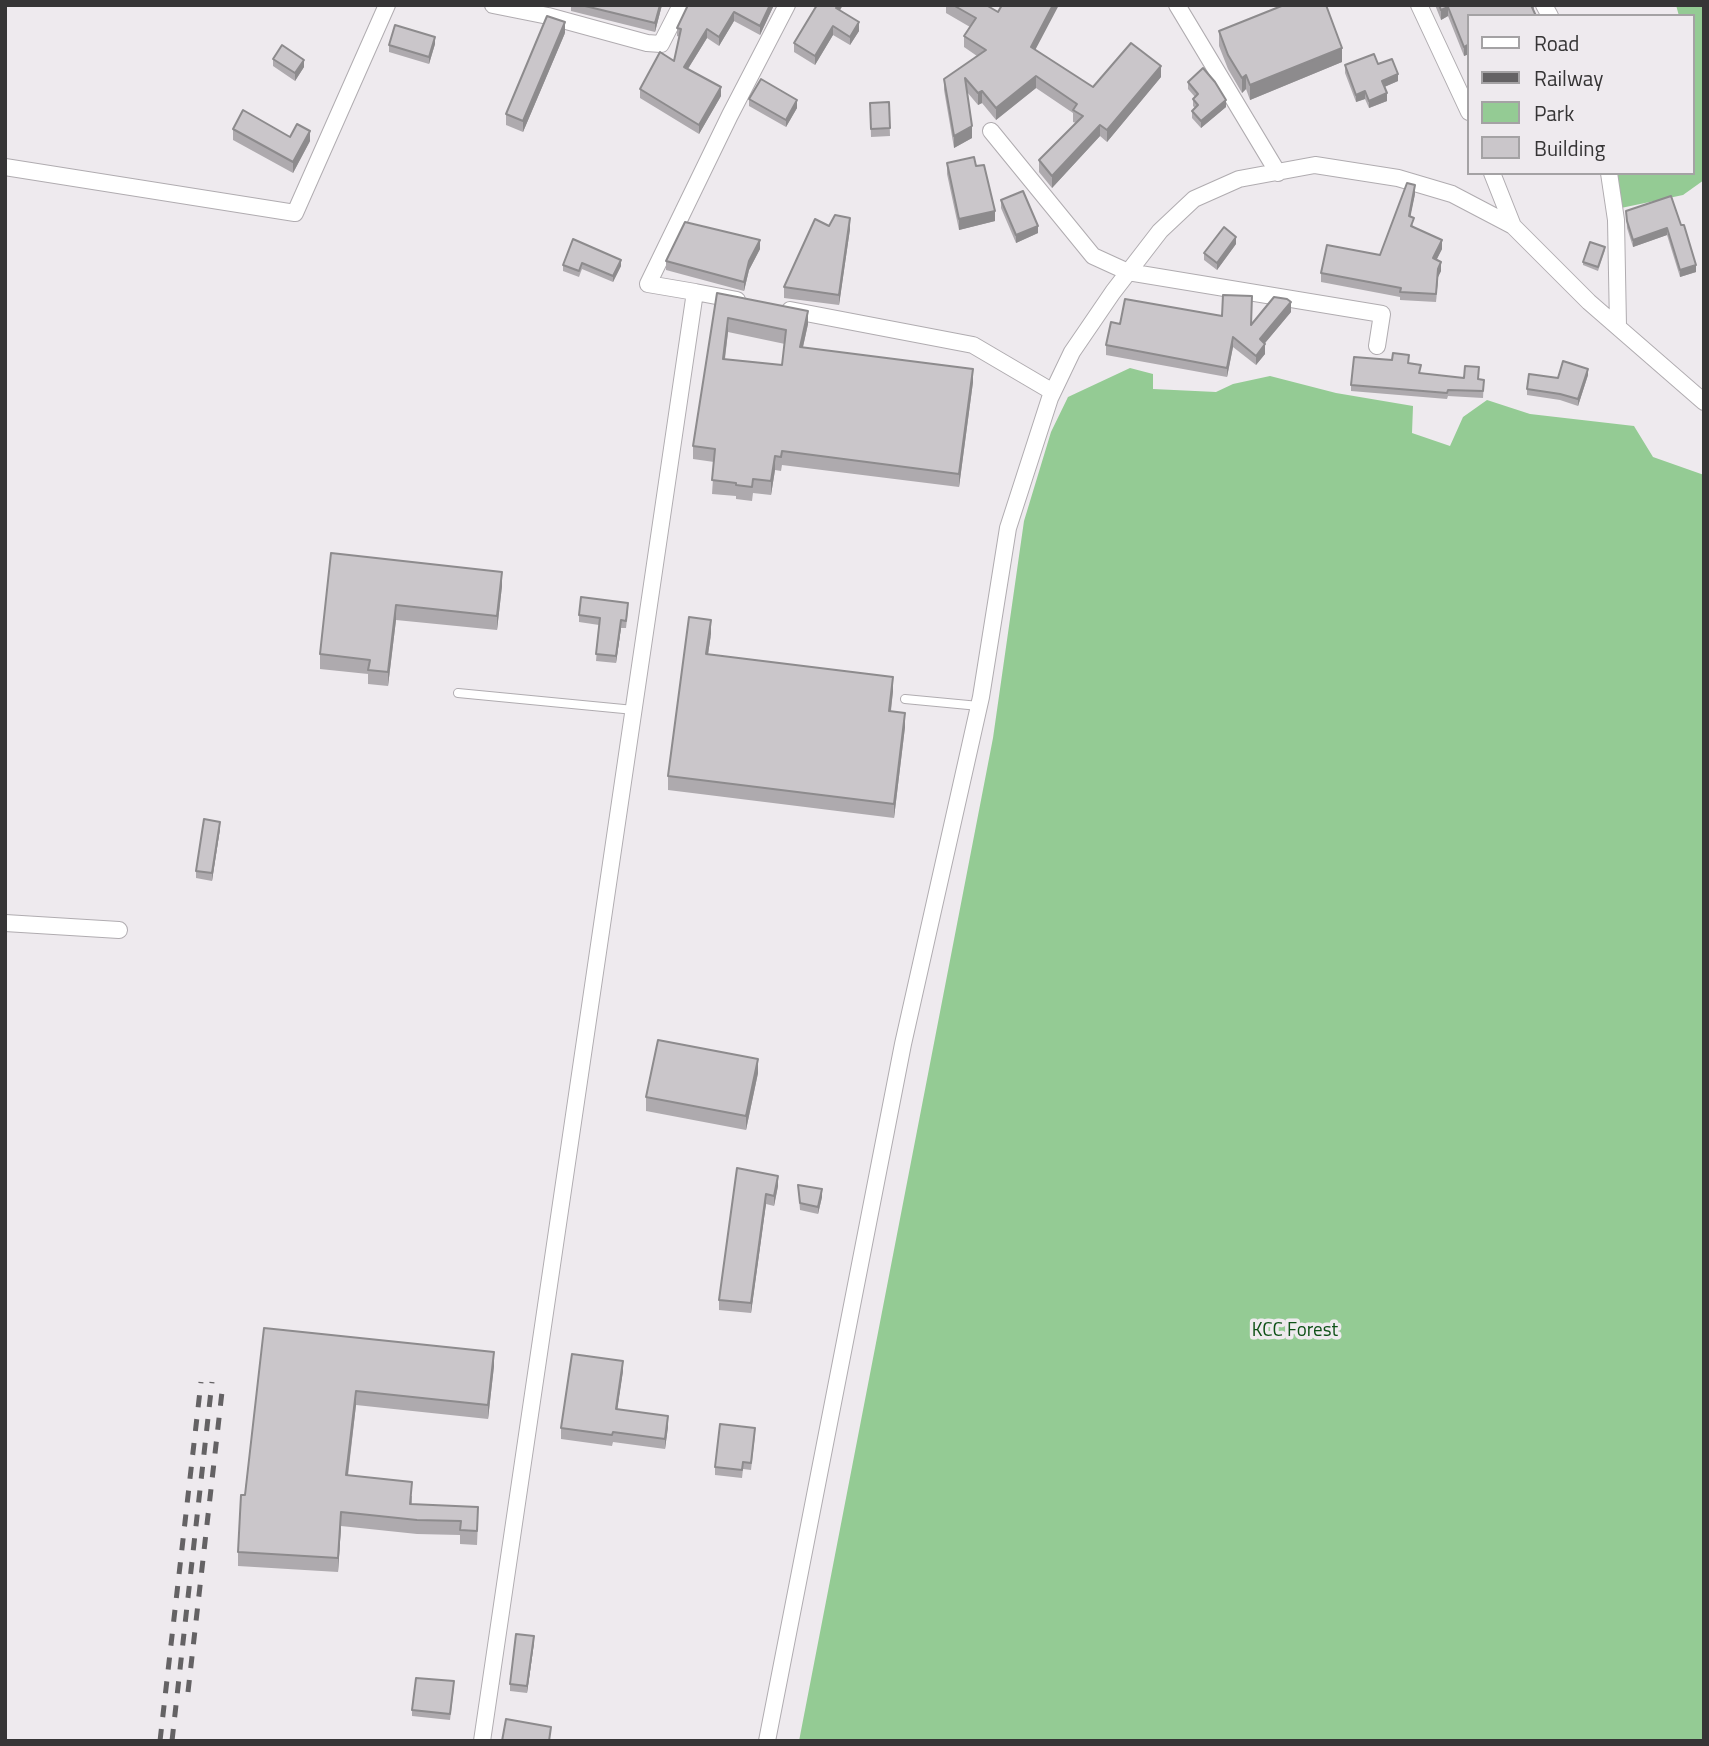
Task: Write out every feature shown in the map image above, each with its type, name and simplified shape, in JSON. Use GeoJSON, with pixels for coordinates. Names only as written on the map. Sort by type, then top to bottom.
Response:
{"type":"FeatureCollection","features":[{"type":"Feature","properties":{"kind":"street"},"geometry":{"type":"LineString","coordinates":[[5,167],[295,213],[387,5]]}},
{"type":"Feature","properties":{"kind":"street"},"geometry":{"type":"LineString","coordinates":[[492,5],[548,16],[647,43],[661,44],[681,5]]}},
{"type":"Feature","properties":{"kind":"street"},"geometry":{"type":"LineString","coordinates":[[748,302],[649,284],[730,115],[787,5]]}},
{"type":"Feature","properties":{"kind":"street"},"geometry":{"type":"LineString","coordinates":[[1177,5],[1278,173]]}},
{"type":"Feature","properties":{"kind":"street"},"geometry":{"type":"LineString","coordinates":[[1419,5],[1468,110]]}},
{"type":"Feature","properties":{"kind":"street"},"geometry":{"type":"LineString","coordinates":[[991,131],[1093,256],[1128,272],[1382,314],[1377,346]]}},
{"type":"Feature","properties":{"kind":"street"},"geometry":{"type":"LineString","coordinates":[[767,1741],[901,1058],[979,706],[1008,528],[1053,392],[1072,352],[1160,231],[1194,199],[1239,179],[1315,165],[1398,178],[1451,194],[1513,226],[1589,302],[1704,402]]}},
{"type":"Feature","properties":{"kind":"street"},"geometry":{"type":"LineString","coordinates":[[1493,175],[1513,226]]}},
{"type":"Feature","properties":{"kind":"street"},"geometry":{"type":"LineString","coordinates":[[1609,175],[1616,220],[1618,326]]}},
{"type":"Feature","properties":{"kind":"street"},"geometry":{"type":"LineString","coordinates":[[482,1741],[695,292]]}},
{"type":"Feature","properties":{"kind":"street"},"geometry":{"type":"LineString","coordinates":[[774,307],[973,345],[1053,392]]}},
{"type":"Feature","properties":{"kind":"street"},"geometry":{"type":"LineString","coordinates":[[5,923],[119,930]]}},
{"type":"Feature","properties":{"kind":"lane"},"geometry":{"type":"LineString","coordinates":[[458,693],[634,710]]}},
{"type":"Feature","properties":{"kind":"lane"},"geometry":{"type":"LineString","coordinates":[[905,699],[979,706]]}},
{"type":"Feature","properties":{"kind":"green space"},"geometry":{"type":"Polygon","coordinates":[[[1676,5],[1704,5],[1704,180],[1683,195],[1621,208],[1617,175],[1695,175],[1695,14],[1678,14],[1676,5]]]}},
{"type":"Feature","properties":{"kind":"green space","name":"KCC Forest"},"geometry":{"type":"Polygon","coordinates":[[[1130,368],[1153,374],[1153,389],[1216,392],[1233,384],[1270,376],[1336,393],[1413,406],[1412,433],[1450,446],[1463,417],[1487,400],[1530,414],[1634,426],[1653,457],[1704,475],[1704,1741],[799,1741],[993,738],[1024,521],[1051,432],[1068,397],[1130,368]]]}},
{"type":"Feature","properties":{"kind":"building"},"geometry":{"type":"Polygon","coordinates":[[[581,5],[660,5],[655,23],[581,5]]]}},
{"type":"Feature","properties":{"kind":"building"},"geometry":{"type":"Polygon","coordinates":[[[688,5],[770,5],[760,26],[734,12],[719,37],[707,29],[684,67],[721,87],[699,125],[640,89],[660,52],[674,61],[681,29],[677,28],[688,5]]]}},
{"type":"Feature","properties":{"kind":"building"},"geometry":{"type":"Polygon","coordinates":[[[817,5],[838,5],[836,8],[859,22],[850,37],[833,26],[815,56],[794,43],[817,5]]]}},
{"type":"Feature","properties":{"kind":"building"},"geometry":{"type":"Polygon","coordinates":[[[953,5],[986,5],[998,12],[1002,5],[1053,5],[1031,47],[1093,87],[1131,43],[1161,66],[1107,130],[1100,125],[1052,176],[1039,160],[1083,116],[1073,110],[1077,104],[1036,76],[996,108],[982,91],[978,93],[965,78],[972,126],[954,136],[944,79],[986,50],[964,36],[976,18],[953,5]]]}},
{"type":"Feature","properties":{"kind":"building"},"geometry":{"type":"Polygon","coordinates":[[[1284,5],[1326,5],[1342,48],[1250,85],[1246,75],[1242,78],[1228,55],[1219,31],[1284,5]]]}},
{"type":"Feature","properties":{"kind":"building"},"geometry":{"type":"Polygon","coordinates":[[[1439,5],[1531,5],[1535,14],[1468,14],[1468,45],[1464,47],[1448,7],[1441,10],[1439,5]]]}},
{"type":"Feature","properties":{"kind":"building"},"geometry":{"type":"Polygon","coordinates":[[[547,16],[565,22],[523,121],[506,114],[547,16]]]}},
{"type":"Feature","properties":{"kind":"building"},"geometry":{"type":"Polygon","coordinates":[[[395,25],[435,37],[429,57],[389,45],[395,25]]]}},
{"type":"Feature","properties":{"kind":"building"},"geometry":{"type":"Polygon","coordinates":[[[282,45],[304,60],[295,73],[273,59],[282,45]]]}},
{"type":"Feature","properties":{"kind":"building"},"geometry":{"type":"Polygon","coordinates":[[[1374,54],[1378,64],[1392,59],[1398,74],[1382,81],[1387,93],[1369,101],[1365,91],[1356,95],[1345,65],[1374,54]]]}},
{"type":"Feature","properties":{"kind":"building"},"geometry":{"type":"Polygon","coordinates":[[[1203,68],[1226,100],[1201,121],[1192,111],[1198,105],[1193,99],[1198,94],[1188,82],[1203,68]]]}},
{"type":"Feature","properties":{"kind":"building"},"geometry":{"type":"Polygon","coordinates":[[[761,79],[797,100],[786,120],[749,99],[761,79]]]}},
{"type":"Feature","properties":{"kind":"building"},"geometry":{"type":"Polygon","coordinates":[[[889,102],[890,128],[871,129],[870,103],[889,102]]]}},
{"type":"Feature","properties":{"kind":"building"},"geometry":{"type":"Polygon","coordinates":[[[243,110],[290,137],[297,124],[310,131],[293,162],[233,129],[243,110]]]}},
{"type":"Feature","properties":{"kind":"building"},"geometry":{"type":"Polygon","coordinates":[[[974,157],[976,166],[984,165],[995,211],[959,219],[947,163],[974,157]]]}},
{"type":"Feature","properties":{"kind":"building"},"geometry":{"type":"Polygon","coordinates":[[[1407,183],[1415,185],[1409,216],[1414,218],[1411,226],[1442,240],[1433,258],[1441,262],[1436,294],[1400,292],[1401,288],[1321,273],[1327,245],[1380,255],[1407,183]]]}},
{"type":"Feature","properties":{"kind":"building"},"geometry":{"type":"Polygon","coordinates":[[[1023,191],[1038,226],[1016,235],[1001,200],[1023,191]]]}},
{"type":"Feature","properties":{"kind":"building"},"geometry":{"type":"Polygon","coordinates":[[[1671,196],[1681,225],[1684,225],[1696,265],[1680,270],[1667,228],[1633,240],[1627,221],[1626,211],[1671,196]]]}},
{"type":"Feature","properties":{"kind":"building"},"geometry":{"type":"Polygon","coordinates":[[[835,215],[850,218],[839,295],[784,287],[815,219],[829,226],[835,215]]]}},
{"type":"Feature","properties":{"kind":"building"},"geometry":{"type":"Polygon","coordinates":[[[685,222],[760,240],[749,261],[744,282],[666,261],[685,222]]]}},
{"type":"Feature","properties":{"kind":"building"},"geometry":{"type":"Polygon","coordinates":[[[1224,227],[1236,237],[1217,263],[1204,253],[1224,227]]]}},
{"type":"Feature","properties":{"kind":"building"},"geometry":{"type":"Polygon","coordinates":[[[573,239],[621,260],[613,276],[582,263],[579,271],[563,265],[573,239]]]}},
{"type":"Feature","properties":{"kind":"building"},"geometry":{"type":"Polygon","coordinates":[[[1590,242],[1605,247],[1598,267],[1583,262],[1590,242]]]}},
{"type":"Feature","properties":{"kind":"building"},"geometry":{"type":"Polygon","coordinates":[[[717,293],[808,311],[800,347],[973,369],[959,474],[782,451],[781,457],[775,456],[771,481],[753,479],[752,487],[712,480],[715,449],[693,446],[717,293]],[[728,318],[723,359],[782,365],[786,330],[728,318]]]}},
{"type":"Feature","properties":{"kind":"building"},"geometry":{"type":"Polygon","coordinates":[[[1223,295],[1252,296],[1251,325],[1274,297],[1291,302],[1260,339],[1265,344],[1256,356],[1233,337],[1227,368],[1106,345],[1111,322],[1120,324],[1125,299],[1222,316],[1223,295]]]}},
{"type":"Feature","properties":{"kind":"building"},"geometry":{"type":"Polygon","coordinates":[[[1393,353],[1409,355],[1408,363],[1421,365],[1419,373],[1464,378],[1465,366],[1479,367],[1478,379],[1484,380],[1483,391],[1448,390],[1447,393],[1351,385],[1354,357],[1392,360],[1393,353]]]}},
{"type":"Feature","properties":{"kind":"building"},"geometry":{"type":"Polygon","coordinates":[[[1563,361],[1588,369],[1578,399],[1527,389],[1529,374],[1558,378],[1563,361]]]}},
{"type":"Feature","properties":{"kind":"building"},"geometry":{"type":"Polygon","coordinates":[[[331,553],[502,572],[497,616],[396,605],[388,672],[368,670],[370,660],[320,654],[331,553]]]}},
{"type":"Feature","properties":{"kind":"building"},"geometry":{"type":"Polygon","coordinates":[[[581,597],[628,603],[626,621],[621,620],[616,656],[596,654],[600,618],[579,615],[581,597]]]}},
{"type":"Feature","properties":{"kind":"building"},"geometry":{"type":"Polygon","coordinates":[[[689,617],[711,620],[706,654],[893,677],[889,711],[905,713],[894,804],[668,776],[689,617]]]}},
{"type":"Feature","properties":{"kind":"building"},"geometry":{"type":"Polygon","coordinates":[[[204,819],[220,822],[212,873],[196,871],[204,819]]]}},
{"type":"Feature","properties":{"kind":"building"},"geometry":{"type":"Polygon","coordinates":[[[658,1040],[758,1059],[746,1116],[646,1097],[658,1040]]]}},
{"type":"Feature","properties":{"kind":"building"},"geometry":{"type":"Polygon","coordinates":[[[737,1168],[778,1176],[774,1196],[766,1194],[751,1303],[719,1300],[737,1168]]]}},
{"type":"Feature","properties":{"kind":"building"},"geometry":{"type":"Polygon","coordinates":[[[798,1185],[822,1189],[818,1207],[800,1203],[798,1185]]]}},
{"type":"Feature","properties":{"kind":"building"},"geometry":{"type":"Polygon","coordinates":[[[264,1328],[494,1352],[488,1405],[356,1391],[346,1475],[412,1482],[410,1504],[478,1507],[477,1531],[460,1530],[461,1521],[417,1520],[341,1512],[338,1558],[238,1552],[241,1495],[245,1495],[264,1328]]]}},
{"type":"Feature","properties":{"kind":"building"},"geometry":{"type":"Polygon","coordinates":[[[572,1354],[623,1361],[616,1409],[668,1416],[665,1439],[561,1428],[572,1354]]]}},
{"type":"Feature","properties":{"kind":"building"},"geometry":{"type":"Polygon","coordinates":[[[720,1424],[755,1428],[751,1463],[743,1462],[742,1470],[715,1467],[720,1424]]]}},
{"type":"Feature","properties":{"kind":"building"},"geometry":{"type":"Polygon","coordinates":[[[516,1634],[534,1636],[527,1686],[510,1684],[516,1634]]]}},
{"type":"Feature","properties":{"kind":"building"},"geometry":{"type":"Polygon","coordinates":[[[416,1678],[454,1681],[450,1714],[412,1710],[416,1678]]]}},
{"type":"Feature","properties":{"kind":"building"},"geometry":{"type":"Polygon","coordinates":[[[506,1719],[551,1727],[549,1741],[502,1741],[506,1719]]]}},
{"type":"Feature","properties":{"kind":"railway"},"geometry":{"type":"LineString","coordinates":[[160,1741],[201,1382]]}},
{"type":"Feature","properties":{"kind":"railway"},"geometry":{"type":"LineString","coordinates":[[172,1741],[212,1382]]}},
{"type":"Feature","properties":{"kind":"railway"},"geometry":{"type":"LineString","coordinates":[[188,1692],[223,1383]]}}]}
